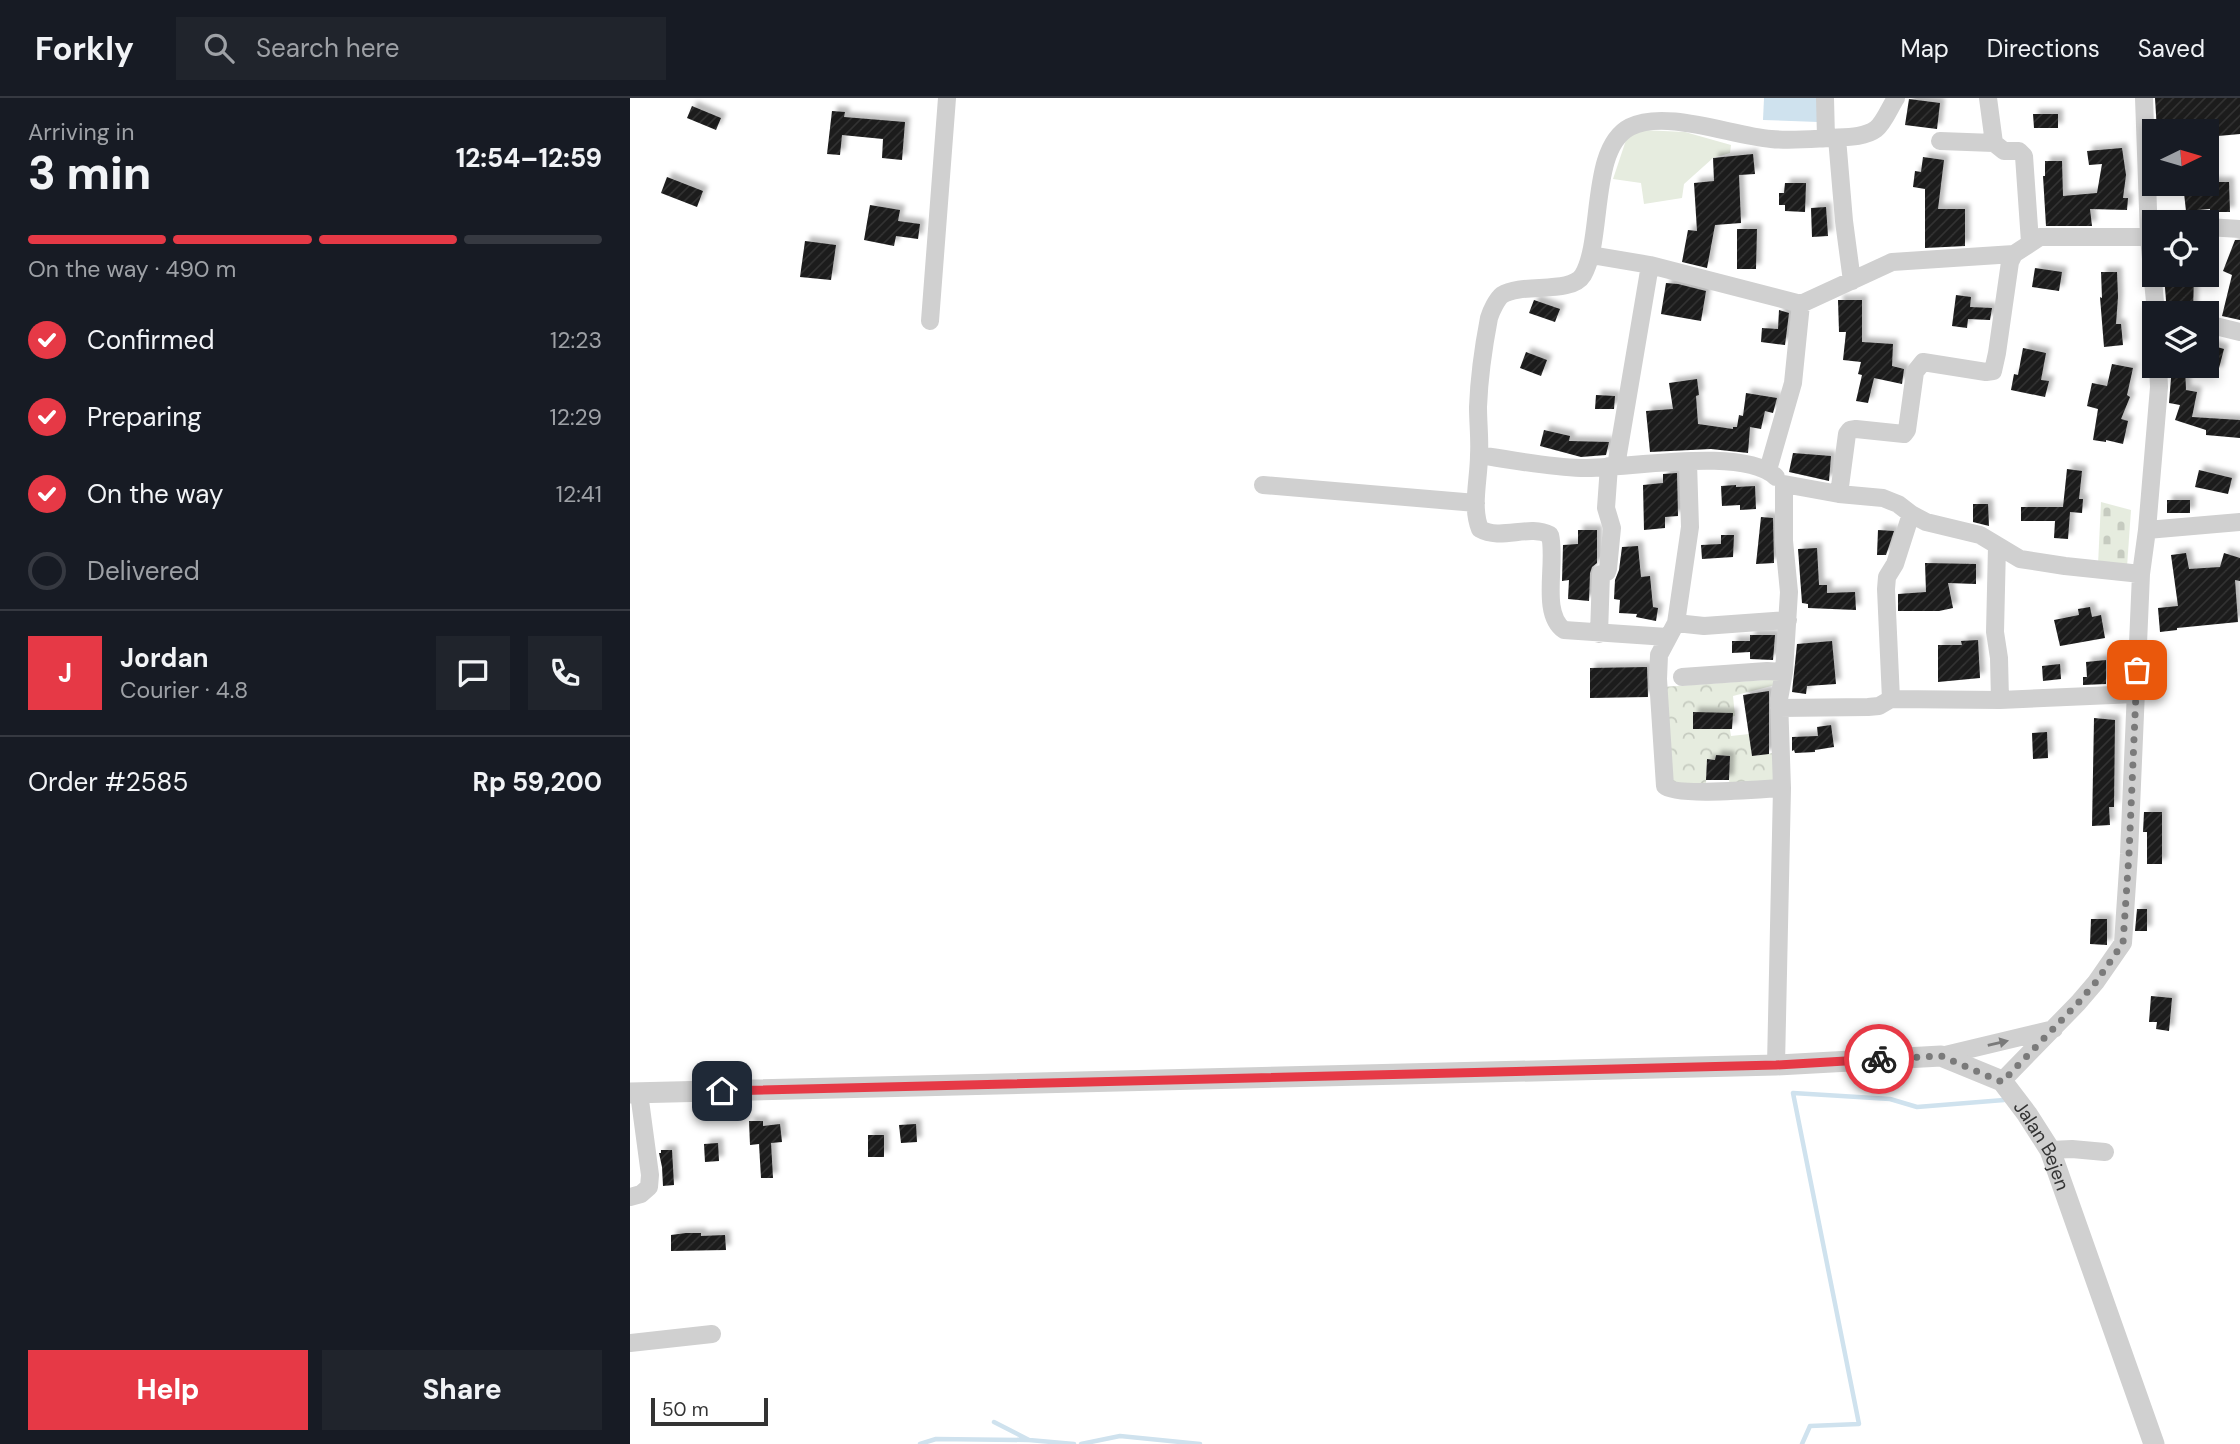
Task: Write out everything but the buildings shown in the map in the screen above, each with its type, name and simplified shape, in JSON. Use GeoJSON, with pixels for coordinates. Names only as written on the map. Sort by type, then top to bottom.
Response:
{"type":"FeatureCollection","features":[{"type":"Feature","properties":{"kind":"street"},"geometry":{"type":"LineString","coordinates":[[930,321],[947,98]]}},
{"type":"Feature","properties":{"kind":"street"},"geometry":{"type":"LineString","coordinates":[[1825,98],[1852,281]]}},
{"type":"Feature","properties":{"kind":"street"},"geometry":{"type":"LineString","coordinates":[[1788,620],[1599,634],[1564,630],[1554,619],[1551,604],[1550,535],[1537,532],[1487,533],[1480,529],[1477,522],[1478,406],[1490,314],[1500,296],[1519,288],[1549,288],[1581,278],[1591,254],[1602,176],[1617,139],[1630,127],[1663,122],[1705,126],[1734,134],[1775,140],[1832,138],[1858,135],[1879,128],[1896,98]]}},
{"type":"Feature","properties":{"kind":"street"},"geometry":{"type":"LineString","coordinates":[[1988,98],[1994,143],[1998,149],[2019,151],[2024,156],[2030,242]]}},
{"type":"Feature","properties":{"kind":"street"},"geometry":{"type":"LineString","coordinates":[[2144,98],[2150,210]]}},
{"type":"Feature","properties":{"kind":"street"},"geometry":{"type":"LineString","coordinates":[[1940,141],[1994,143]]}},
{"type":"Feature","properties":{"kind":"street"},"geometry":{"type":"LineString","coordinates":[[2219,228],[2240,229]]}},
{"type":"Feature","properties":{"kind":"street"},"geometry":{"type":"LineString","coordinates":[[1839,494],[1847,434],[1856,429],[1904,434],[1907,430],[1915,372],[1923,362],[1993,371],[2010,262],[2014,254],[2040,237],[2142,229]]}},
{"type":"Feature","properties":{"kind":"street"},"geometry":{"type":"LineString","coordinates":[[1591,254],[1650,265],[1801,304],[1892,262],[2014,254]]}},
{"type":"Feature","properties":{"kind":"street"},"geometry":{"type":"LineString","coordinates":[[1599,634],[1601,574],[1608,569],[1612,528],[1606,508],[1650,265]]}},
{"type":"Feature","properties":{"kind":"street"},"geometry":{"type":"LineString","coordinates":[[1769,470],[1793,383],[1801,304]]}},
{"type":"Feature","properties":{"kind":"street"},"geometry":{"type":"LineString","coordinates":[[2219,327],[2240,332]]}},
{"type":"Feature","properties":{"kind":"street"},"geometry":{"type":"LineString","coordinates":[[2002,1082],[2096,982],[2123,943],[2141,574],[2159,378]]}},
{"type":"Feature","properties":{"kind":"street"},"geometry":{"type":"LineString","coordinates":[[1479,454],[1563,467],[1688,462],[1742,463],[1769,470],[1784,484],[1839,494],[1883,498],[1926,522],[1980,535],[2020,559],[2141,574]]}},
{"type":"Feature","properties":{"kind":"street"},"geometry":{"type":"LineString","coordinates":[[1688,462],[1690,527],[1671,630],[1659,656],[1658,679],[1666,788],[1725,791],[1782,788]]}},
{"type":"Feature","properties":{"kind":"street"},"geometry":{"type":"LineString","coordinates":[[1776,1065],[1782,788],[1779,708],[1788,620],[1784,484]]}},
{"type":"Feature","properties":{"kind":"street"},"geometry":{"type":"LineString","coordinates":[[1264,485],[1476,503]]}},
{"type":"Feature","properties":{"kind":"street"},"geometry":{"type":"LineString","coordinates":[[1891,699],[1887,577],[1895,564],[1911,514]]}},
{"type":"Feature","properties":{"kind":"street"},"geometry":{"type":"LineString","coordinates":[[2147,530],[2240,522]]}},
{"type":"Feature","properties":{"kind":"street"},"geometry":{"type":"LineString","coordinates":[[1997,546],[1995,632],[1999,658],[2000,701]]}},
{"type":"Feature","properties":{"kind":"street"},"geometry":{"type":"LineString","coordinates":[[1682,677],[1784,672]]}},
{"type":"Feature","properties":{"kind":"street"},"geometry":{"type":"LineString","coordinates":[[1779,708],[1868,707],[1879,706],[1891,699],[2000,701],[2136,694]]}},
{"type":"Feature","properties":{"kind":"street"},"geometry":{"type":"LineString","coordinates":[[1941,1056],[2054,1029]]}},
{"type":"Feature","properties":{"kind":"street","name":"Jalan Bejen"},"geometry":{"type":"LineString","coordinates":[[634,1093],[1776,1065],[1941,1056],[2002,1082],[2050,1150],[2154,1444]]}},
{"type":"Feature","properties":{"kind":"street"},"geometry":{"type":"LineString","coordinates":[[630,1197],[641,1194],[649,1186],[650,1175],[634,1093]]}},
{"type":"Feature","properties":{"kind":"street"},"geometry":{"type":"LineString","coordinates":[[2050,1150],[2105,1152]]}},
{"type":"Feature","properties":{"kind":"street"},"geometry":{"type":"LineString","coordinates":[[630,1343],[712,1334]]}},
{"type":"Feature","properties":{"kind":"green space"},"geometry":{"type":"Polygon","coordinates":[[[1642,130],[1685,132],[1731,145],[1730,153],[1713,158],[1684,184],[1682,198],[1644,204],[1641,183],[1613,179],[1627,137],[1642,130]]]}},
{"type":"Feature","properties":{"kind":"green space"},"geometry":{"type":"Polygon","coordinates":[[[2101,502],[2131,510],[2127,567],[2098,565],[2101,502]]]}},
{"type":"Feature","properties":{"kind":"green space"},"geometry":{"type":"Polygon","coordinates":[[[1780,679],[1779,684],[1733,696],[1735,716],[1728,717],[1731,736],[1749,734],[1752,756],[1780,752],[1777,785],[1729,786],[1730,756],[1716,755],[1715,760],[1707,759],[1706,784],[1669,786],[1662,687],[1780,679]]]}},
{"type":"Feature","properties":{"kind":"water"},"geometry":{"type":"Polygon","coordinates":[[[1764,98],[1818,98],[1818,122],[1763,120],[1764,98]]]}},
{"type":"Feature","properties":{"kind":"waterway"},"geometry":{"type":"LineString","coordinates":[[1802,1444],[1810,1426],[1859,1424],[1793,1093],[1890,1099],[1917,1107],[2004,1100]]}},
{"type":"Feature","properties":{"kind":"waterway"},"geometry":{"type":"LineString","coordinates":[[994,1422],[1029,1440],[1074,1444]]}},
{"type":"Feature","properties":{"kind":"waterway"},"geometry":{"type":"LineString","coordinates":[[1081,1444],[1120,1436],[1200,1444]]}},
{"type":"Feature","properties":{"kind":"waterway"},"geometry":{"type":"LineString","coordinates":[[920,1444],[936,1439],[1029,1440]]}},
{"type":"Feature","properties":{"kind":"way so far"},"geometry":{"type":"LineString","coordinates":[[1879,1059],[1941,1056],[2002,1082],[2078,1003],[2123,943],[2137,670]]}},
{"type":"Feature","properties":{"kind":"route"},"geometry":{"type":"LineString","coordinates":[[722,1091],[1776,1065],[1879,1059]]}}]}
